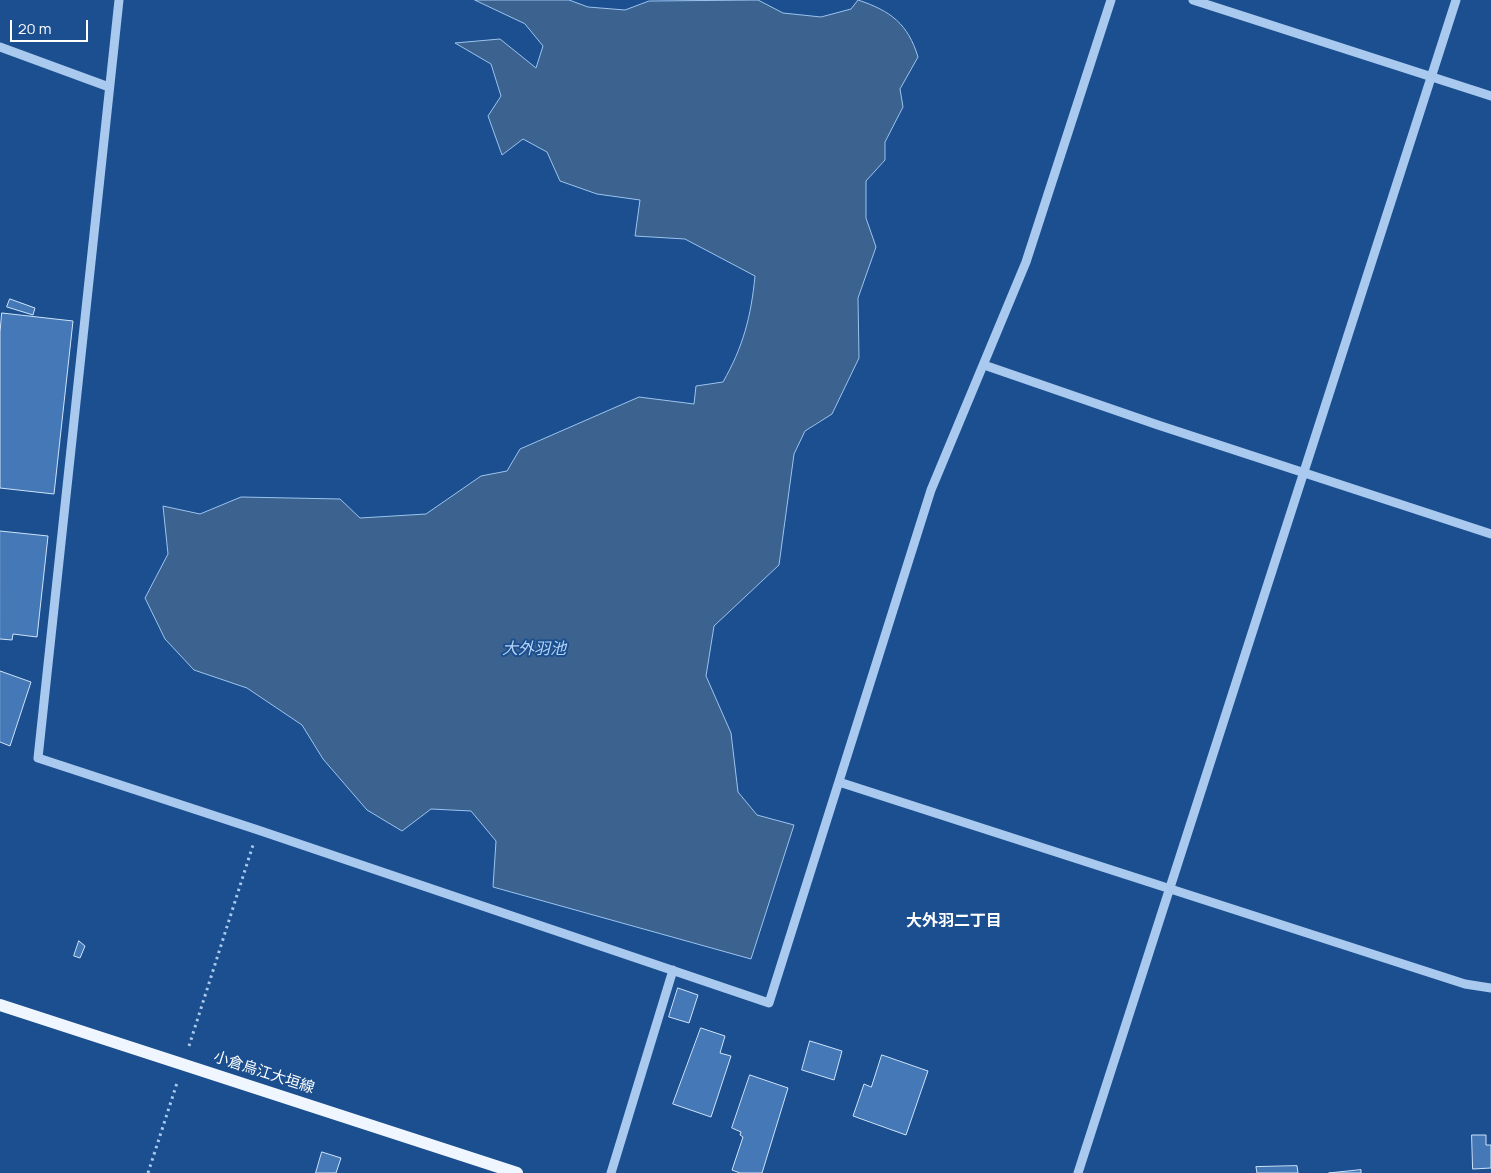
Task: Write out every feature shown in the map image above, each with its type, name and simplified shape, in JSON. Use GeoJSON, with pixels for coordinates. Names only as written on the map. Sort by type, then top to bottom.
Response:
{"type":"FeatureCollection","features":[{"type":"Feature","properties":{"kind":"main road","name":"小倉烏江大垣線"},"geometry":{"type":"LineString","coordinates":[[0,1005],[517,1173]]}},
{"type":"Feature","properties":{"kind":"street"},"geometry":{"type":"LineString","coordinates":[[119,0],[38,758],[258,830],[769,1003],[931,490],[1026,262],[1111,0]]}},
{"type":"Feature","properties":{"kind":"street"},"geometry":{"type":"LineString","coordinates":[[1193,0],[1491,96]]}},
{"type":"Feature","properties":{"kind":"street"},"geometry":{"type":"LineString","coordinates":[[1078,1173],[1456,0]]}},
{"type":"Feature","properties":{"kind":"street"},"geometry":{"type":"LineString","coordinates":[[0,47],[110,87]]}},
{"type":"Feature","properties":{"kind":"street"},"geometry":{"type":"LineString","coordinates":[[984,364],[1303,473],[1491,534]]}},
{"type":"Feature","properties":{"kind":"street"},"geometry":{"type":"LineString","coordinates":[[839,782],[1465,984],[1491,988]]}},
{"type":"Feature","properties":{"kind":"street"},"geometry":{"type":"LineString","coordinates":[[611,1173],[674,970]]}},
{"type":"Feature","properties":{"kind":"path"},"geometry":{"type":"LineString","coordinates":[[148,1173],[258,830]]}},
{"type":"Feature","properties":{"kind":"water","name":"大外羽池"},"geometry":{"type":"Polygon","coordinates":[[[475,0],[569,0],[588,7],[625,10],[649,1],[758,0],[783,13],[821,17],[851,9],[858,0],[880,9],[897,20],[909,36],[918,57],[900,89],[903,107],[885,142],[885,160],[866,181],[866,218],[876,247],[858,298],[859,358],[832,414],[805,431],[794,454],[779,565],[714,626],[706,676],[731,733],[738,792],[757,815],[794,825],[751,959],[493,887],[496,841],[471,811],[431,809],[402,831],[367,810],[323,759],[302,725],[247,688],[194,670],[165,639],[145,598],[168,554],[163,506],[200,514],[241,497],[340,499],[360,518],[426,514],[481,476],[507,471],[520,449],[639,397],[694,404],[696,386],[723,382],[736,356],[745,331],[755,276],[685,239],[635,236],[640,200],[597,194],[560,181],[547,152],[523,139],[502,155],[488,116],[501,96],[491,64],[455,43],[500,39],[536,68],[543,46],[525,24],[475,0]]]}},
{"type":"Feature","properties":{"kind":"building"},"geometry":{"type":"Polygon","coordinates":[[[10,299],[35,308],[33,315],[7,307],[10,299]]]}},
{"type":"Feature","properties":{"kind":"building"},"geometry":{"type":"Polygon","coordinates":[[[2,313],[73,321],[54,494],[0,488],[0,333],[2,313]]]}},
{"type":"Feature","properties":{"kind":"building"},"geometry":{"type":"Polygon","coordinates":[[[0,531],[48,536],[37,637],[13,634],[12,640],[0,639],[0,531]]]}},
{"type":"Feature","properties":{"kind":"building"},"geometry":{"type":"Polygon","coordinates":[[[0,671],[31,682],[10,746],[0,742],[0,671]]]}},
{"type":"Feature","properties":{"kind":"building"},"geometry":{"type":"Polygon","coordinates":[[[79,941],[85,946],[80,958],[74,956],[79,941]]]}},
{"type":"Feature","properties":{"kind":"building"},"geometry":{"type":"Polygon","coordinates":[[[678,988],[698,995],[689,1023],[669,1017],[678,988]]]}},
{"type":"Feature","properties":{"kind":"building"},"geometry":{"type":"Polygon","coordinates":[[[701,1028],[725,1036],[720,1053],[731,1056],[711,1117],[673,1104],[701,1028]]]}},
{"type":"Feature","properties":{"kind":"building"},"geometry":{"type":"Polygon","coordinates":[[[810,1041],[842,1051],[834,1080],[802,1070],[810,1041]]]}},
{"type":"Feature","properties":{"kind":"building"},"geometry":{"type":"Polygon","coordinates":[[[882,1055],[928,1071],[906,1135],[853,1116],[864,1084],[871,1087],[882,1055]]]}},
{"type":"Feature","properties":{"kind":"building"},"geometry":{"type":"Polygon","coordinates":[[[750,1075],[788,1088],[762,1173],[740,1173],[732,1170],[743,1137],[740,1135],[741,1132],[732,1128],[750,1075]]]}},
{"type":"Feature","properties":{"kind":"building"},"geometry":{"type":"Polygon","coordinates":[[[1472,1135],[1486,1135],[1486,1145],[1491,1145],[1491,1168],[1473,1169],[1472,1135]]]}},
{"type":"Feature","properties":{"kind":"building"},"geometry":{"type":"Polygon","coordinates":[[[322,1152],[341,1158],[336,1173],[316,1173],[322,1152]]]}},
{"type":"Feature","properties":{"kind":"building"},"geometry":{"type":"Polygon","coordinates":[[[1297,1166],[1298,1173],[1257,1173],[1256,1167],[1297,1166]]]}},
{"type":"Feature","properties":{"kind":"building"},"geometry":{"type":"Polygon","coordinates":[[[1361,1170],[1361,1173],[1329,1173],[1361,1170]]]}},
{"type":"Feature","properties":{"kind":"district","name":"大外羽二丁目"},"geometry":{"type":"Point","coordinates":[954,922]}}]}
